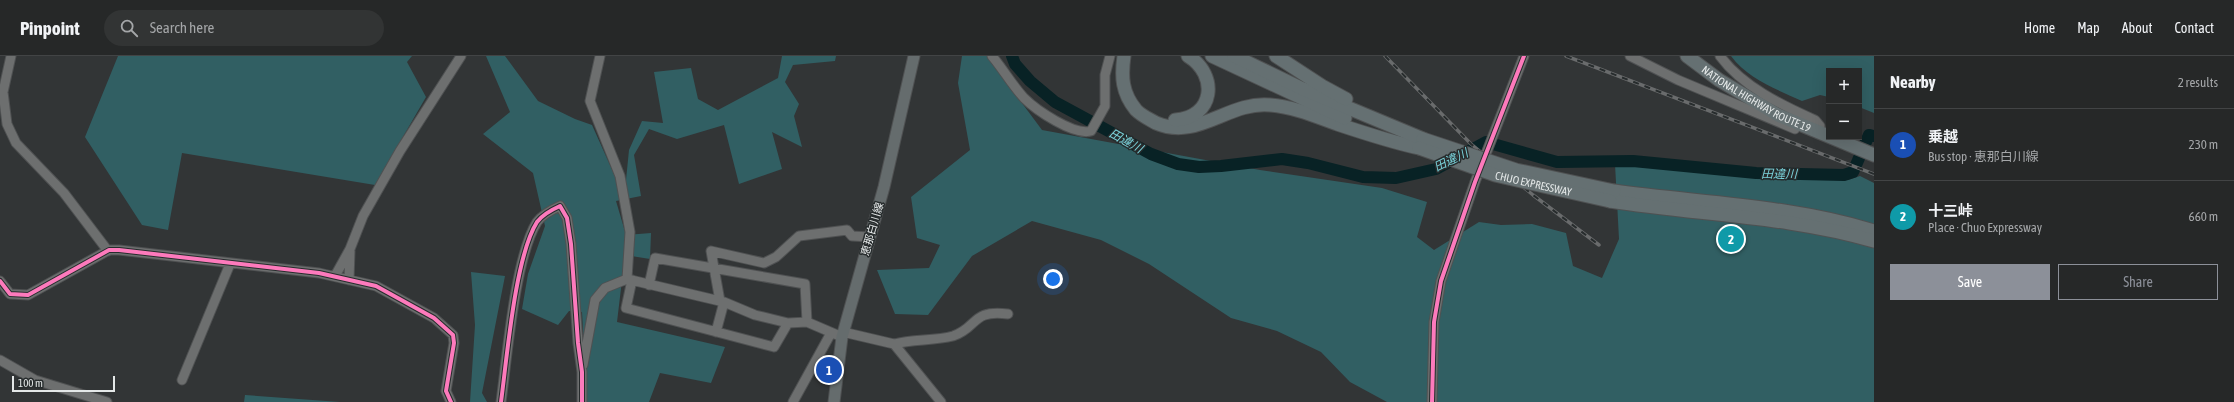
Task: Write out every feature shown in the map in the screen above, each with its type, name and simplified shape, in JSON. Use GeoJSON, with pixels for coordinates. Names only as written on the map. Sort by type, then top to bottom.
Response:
{"type":"FeatureCollection","features":[{"type":"Feature","properties":{"kind":"highway"},"geometry":{"type":"LineString","coordinates":[[1124,56],[1122,74],[1123,88],[1130,103],[1141,115],[1160,124],[1182,129],[1191,127],[1238,108],[1269,105],[1293,108],[1386,140],[1422,140]]}},
{"type":"Feature","properties":{"kind":"highway"},"geometry":{"type":"LineString","coordinates":[[1130,56],[1130,82],[1134,96],[1139,102],[1156,115],[1176,121],[1189,119],[1202,110],[1208,96],[1206,77],[1188,56]]}},
{"type":"Feature","properties":{"kind":"highway","name":"CHUO EXPRESSWAY"},"geometry":{"type":"LineString","coordinates":[[1212,56],[1345,118],[1504,166],[1587,187],[1612,196],[1779,211],[1837,221],[1874,230]]}},
{"type":"Feature","properties":{"kind":"highway","name":"CHUO EXPRESSWAY"},"geometry":{"type":"LineString","coordinates":[[1234,56],[1303,89],[1422,140],[1495,175],[1612,196],[1779,221],[1836,231],[1874,241]]}},
{"type":"Feature","properties":{"kind":"highway"},"geometry":{"type":"LineString","coordinates":[[1276,56],[1322,86],[1422,140]]}},
{"type":"Feature","properties":{"kind":"highway","name":"NATIONAL HIGHWAY ROUTE 19"},"geometry":{"type":"LineString","coordinates":[[1687,56],[1719,80],[1778,115],[1867,151]]}},
{"type":"Feature","properties":{"kind":"highway","name":"NATIONAL HIGHWAY ROUTE 19"},"geometry":{"type":"LineString","coordinates":[[1697,56],[1724,76],[1776,106],[1825,128]]}},
{"type":"Feature","properties":{"kind":"highway"},"geometry":{"type":"LineString","coordinates":[[1851,140],[1867,151]]}},
{"type":"Feature","properties":{"kind":"main road","name":"恵那白川線"},"geometry":{"type":"LineString","coordinates":[[834,402],[842,335],[884,187],[914,56]]}},
{"type":"Feature","properties":{"kind":"street"},"geometry":{"type":"LineString","coordinates":[[11,56],[3,92],[7,124],[16,144],[64,193],[108,250]]}},
{"type":"Feature","properties":{"kind":"street"},"geometry":{"type":"LineString","coordinates":[[334,276],[350,249],[363,216],[396,157],[461,56]]}},
{"type":"Feature","properties":{"kind":"street"},"geometry":{"type":"LineString","coordinates":[[600,56],[590,101],[620,176],[630,232],[629,280],[626,308],[774,347],[788,323]]}},
{"type":"Feature","properties":{"kind":"street"},"geometry":{"type":"LineString","coordinates":[[992,56],[1031,104],[1080,132],[1091,131],[1105,106],[1105,75],[1110,56]]}},
{"type":"Feature","properties":{"kind":"street"},"geometry":{"type":"LineString","coordinates":[[1432,402],[1434,322],[1440,281],[1524,56]]}},
{"type":"Feature","properties":{"kind":"street"},"geometry":{"type":"LineString","coordinates":[[1720,56],[1730,70],[1762,92],[1815,120],[1825,128]]}},
{"type":"Feature","properties":{"kind":"street"},"geometry":{"type":"LineString","coordinates":[[1632,57],[1678,80],[1750,112],[1867,151]]}},
{"type":"Feature","properties":{"kind":"street"},"geometry":{"type":"LineString","coordinates":[[502,402],[516,295],[526,251],[537,222],[546,213],[560,206],[567,218],[571,244],[578,343],[582,372],[582,402]]}},
{"type":"Feature","properties":{"kind":"street"},"geometry":{"type":"LineString","coordinates":[[716,332],[722,301],[713,268],[711,251],[764,263],[776,257],[799,236],[847,230],[852,236],[870,237]]}},
{"type":"Feature","properties":{"kind":"street"},"geometry":{"type":"LineString","coordinates":[[349,280],[350,249]]}},
{"type":"Feature","properties":{"kind":"street"},"geometry":{"type":"LineString","coordinates":[[0,281],[10,294],[28,295],[108,250],[195,258],[230,264],[253,264],[334,276],[376,286],[434,318],[453,335],[454,343],[446,391],[451,402]]}},
{"type":"Feature","properties":{"kind":"street"},"geometry":{"type":"LineString","coordinates":[[649,284],[655,258],[805,284],[806,322]]}},
{"type":"Feature","properties":{"kind":"street"},"geometry":{"type":"LineString","coordinates":[[182,380],[230,264]]}},
{"type":"Feature","properties":{"kind":"street"},"geometry":{"type":"LineString","coordinates":[[582,372],[595,300],[604,288],[629,280],[722,301],[755,315],[788,323],[806,322],[831,333],[894,344],[954,335],[980,316],[994,312],[1008,314]]}},
{"type":"Feature","properties":{"kind":"street"},"geometry":{"type":"LineString","coordinates":[[793,402],[831,333]]}},
{"type":"Feature","properties":{"kind":"street"},"geometry":{"type":"LineString","coordinates":[[894,344],[941,402]]}},
{"type":"Feature","properties":{"kind":"street"},"geometry":{"type":"LineString","coordinates":[[0,360],[35,380],[107,402]]}},
{"type":"Feature","properties":{"kind":"shaded area"},"geometry":{"type":"Polygon","coordinates":[[[118,56],[412,56],[407,62],[426,97],[375,185],[182,153],[168,230],[142,225],[85,137],[118,56]]]}},
{"type":"Feature","properties":{"kind":"shaded area"},"geometry":{"type":"Polygon","coordinates":[[[486,56],[505,56],[538,101],[575,119],[592,125],[614,174],[626,180],[629,150],[642,121],[663,123],[654,72],[691,68],[698,99],[718,110],[778,78],[782,56],[836,56],[835,61],[793,65],[785,82],[799,104],[794,116],[802,147],[772,132],[782,169],[739,184],[724,125],[677,139],[649,129],[634,155],[641,196],[616,201],[626,235],[651,233],[650,259],[625,255],[617,322],[725,347],[711,383],[660,373],[649,402],[587,402],[582,312],[569,311],[558,325],[522,309],[528,274],[545,226],[533,173],[483,134],[510,112],[486,56]]]}},
{"type":"Feature","properties":{"kind":"shaded area"},"geometry":{"type":"Polygon","coordinates":[[[962,56],[987,56],[1042,130],[1260,170],[1382,188],[1427,202],[1417,237],[1434,250],[1479,222],[1501,225],[1532,224],[1566,233],[1573,266],[1602,278],[1619,239],[1615,164],[1757,178],[1848,180],[1860,176],[1874,183],[1874,402],[1387,402],[1350,382],[1321,352],[1277,331],[1231,318],[1149,264],[1101,240],[1032,221],[972,256],[928,315],[895,314],[877,270],[929,268],[940,245],[917,238],[911,197],[970,150],[958,83],[962,56]]]}},
{"type":"Feature","properties":{"kind":"shaded area"},"geometry":{"type":"Polygon","coordinates":[[[1731,56],[1874,56],[1874,113],[1862,108],[1862,68],[1826,68],[1826,96],[1820,95],[1802,101],[1763,83],[1738,64],[1731,56]]]}},
{"type":"Feature","properties":{"kind":"shaded area"},"geometry":{"type":"Polygon","coordinates":[[[471,272],[505,276],[482,393],[487,402],[470,402],[475,325],[471,272]]]}},
{"type":"Feature","properties":{"kind":"shaded area"},"geometry":{"type":"Polygon","coordinates":[[[245,395],[340,402],[244,402],[245,395]]]}},
{"type":"Feature","properties":{"kind":"waterway","name":"田違川"},"geometry":{"type":"LineString","coordinates":[[1012,56],[1015,64],[1030,81],[1055,102],[1151,154],[1178,164],[1199,167],[1282,159],[1308,163],[1363,177],[1396,178],[1436,169],[1486,142],[1557,162],[1633,161],[1756,173],[1844,175],[1853,172],[1869,135],[1874,136]]}},
{"type":"Feature","properties":{"kind":"railway"},"geometry":{"type":"LineString","coordinates":[[1385,56],[1471,144],[1533,195],[1599,245]]}},
{"type":"Feature","properties":{"kind":"railway"},"geometry":{"type":"LineString","coordinates":[[1566,56],[1874,174]]}},
{"type":"Feature","properties":{"kind":"cycle path"},"geometry":{"type":"LineString","coordinates":[[1432,402],[1434,322],[1441,281],[1475,182],[1524,56]]}},
{"type":"Feature","properties":{"kind":"cycle path"},"geometry":{"type":"LineString","coordinates":[[501,402],[513,309],[523,259],[529,238],[537,222],[547,212],[560,206],[567,218],[571,244],[578,343],[582,372],[582,402]]}},
{"type":"Feature","properties":{"kind":"cycle path"},"geometry":{"type":"LineString","coordinates":[[0,281],[10,294],[28,295],[109,250],[119,250],[319,273],[376,286],[434,318],[453,335],[454,343],[446,391],[451,402]]}},
{"type":"Feature","properties":{"kind":"place","name":"十三峠"},"geometry":{"type":"Point","coordinates":[1731,239]}},
{"type":"Feature","properties":{"kind":"place","name":"乗越"},"geometry":{"type":"Point","coordinates":[829,370]}}]}
